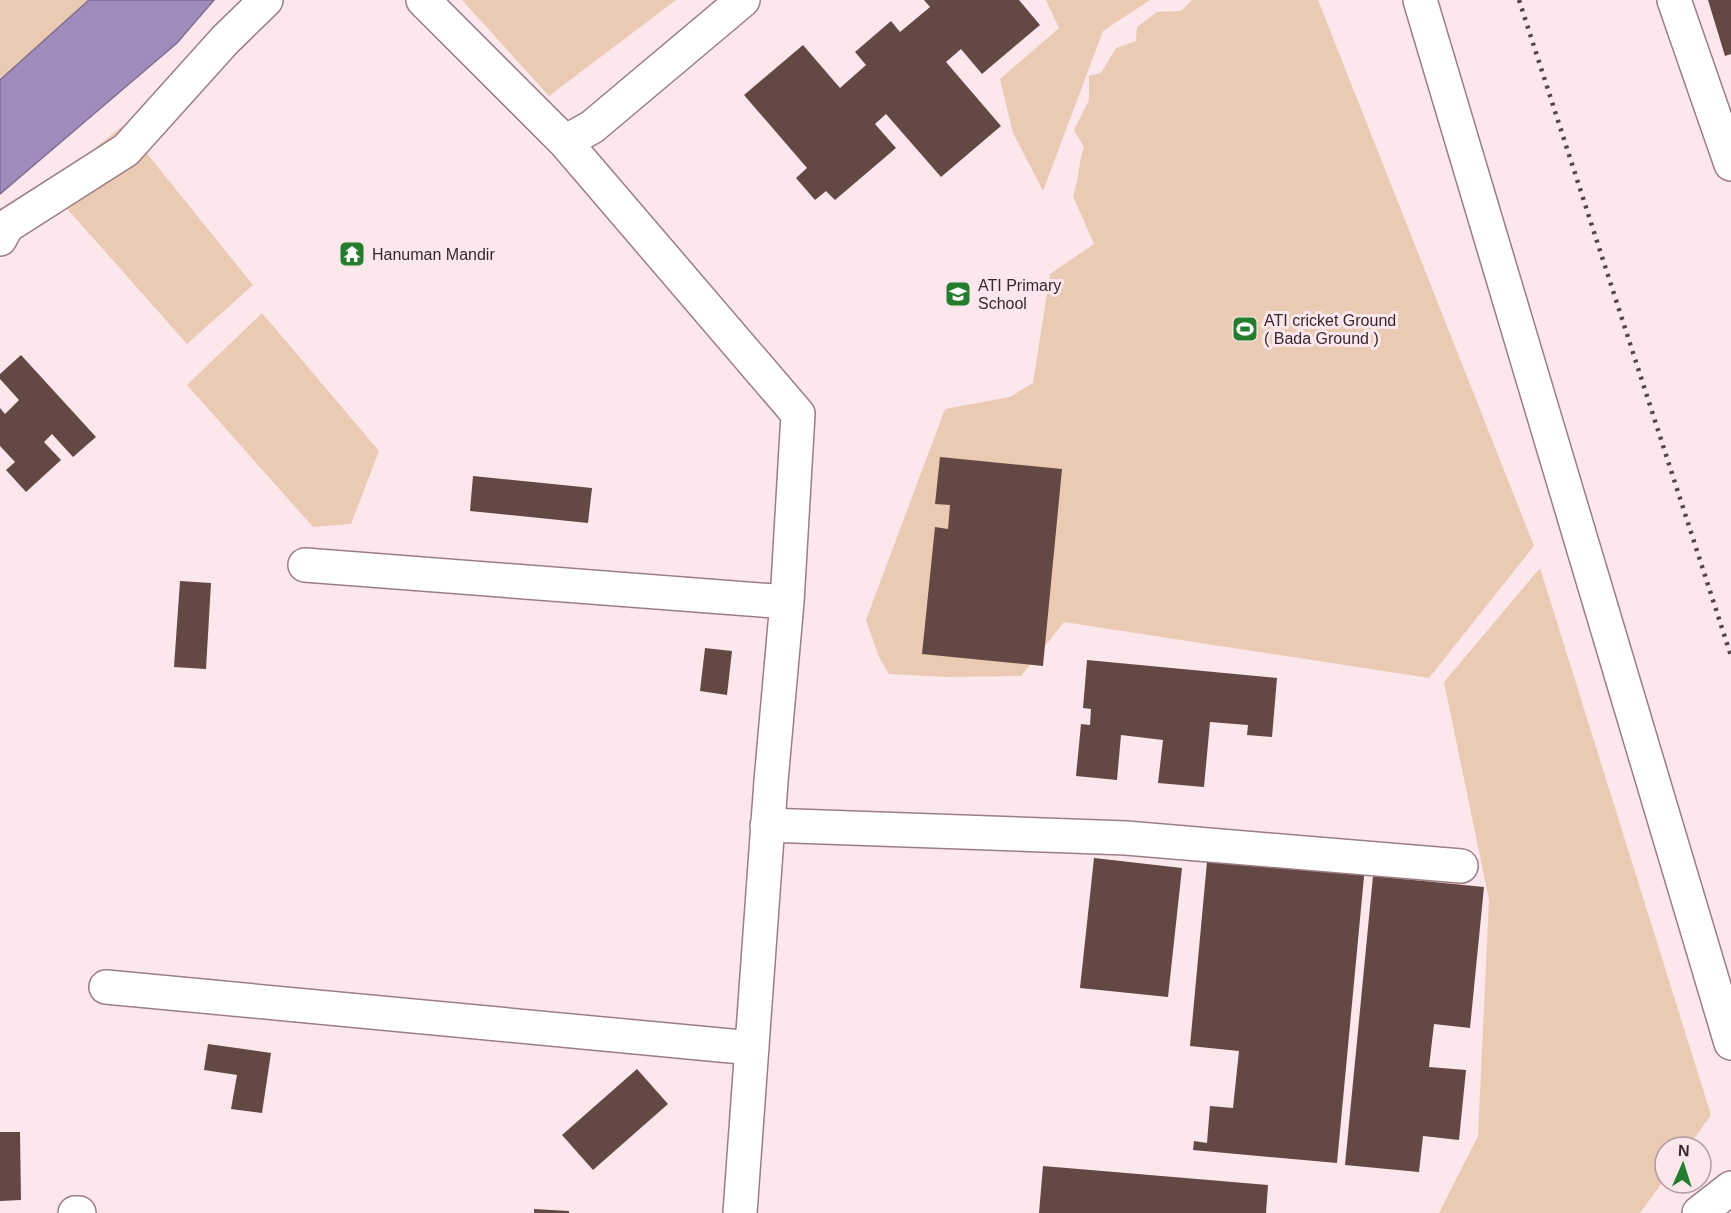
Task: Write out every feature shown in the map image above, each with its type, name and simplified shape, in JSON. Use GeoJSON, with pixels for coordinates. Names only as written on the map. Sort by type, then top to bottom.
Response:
{"type":"FeatureCollection","features":[{"type":"Feature","properties":{"kind":"street"},"geometry":{"type":"LineString","coordinates":[[0,239],[8,226],[126,150],[225,40],[266,0]]}},
{"type":"Feature","properties":{"kind":"street"},"geometry":{"type":"LineString","coordinates":[[423,0],[565,142],[798,414],[787,602],[767,825],[740,1213]]}},
{"type":"Feature","properties":{"kind":"street"},"geometry":{"type":"LineString","coordinates":[[565,142],[592,127],[743,0]]}},
{"type":"Feature","properties":{"kind":"street"},"geometry":{"type":"LineString","coordinates":[[1420,0],[1731,1043]]}},
{"type":"Feature","properties":{"kind":"street"},"geometry":{"type":"LineString","coordinates":[[1674,0],[1731,164]]}},
{"type":"Feature","properties":{"kind":"street"},"geometry":{"type":"LineString","coordinates":[[306,564],[787,602]]}},
{"type":"Feature","properties":{"kind":"street"},"geometry":{"type":"LineString","coordinates":[[767,825],[1126,838],[1461,866]]}},
{"type":"Feature","properties":{"kind":"street"},"geometry":{"type":"LineString","coordinates":[[106,987],[752,1048]]}},
{"type":"Feature","properties":{"kind":"street"},"geometry":{"type":"LineString","coordinates":[[1699,1213],[1731,1188]]}},
{"type":"Feature","properties":{"kind":"shaded area"},"geometry":{"type":"Polygon","coordinates":[[[0,0],[89,0],[0,80],[0,0]]]}},
{"type":"Feature","properties":{"kind":"shaded area"},"geometry":{"type":"Polygon","coordinates":[[[89,0],[214,0],[177,43],[0,194],[0,80],[89,0]]]}},
{"type":"Feature","properties":{"kind":"shaded area"},"geometry":{"type":"Polygon","coordinates":[[[462,0],[676,0],[549,96],[462,0]]]}},
{"type":"Feature","properties":{"kind":"shaded area"},"geometry":{"type":"Polygon","coordinates":[[[1046,0],[1150,0],[1103,31],[1043,191],[1013,133],[1000,79],[1059,28],[1046,0]]]}},
{"type":"Feature","properties":{"kind":"shaded area","name":"ATI cricket Ground ( Bada Ground )"},"geometry":{"type":"Polygon","coordinates":[[[1192,0],[1318,0],[1534,546],[1429,678],[1064,622],[1021,676],[946,677],[889,674],[879,657],[866,620],[945,409],[1010,397],[1033,383],[1050,274],[1094,244],[1073,196],[1084,147],[1074,130],[1089,100],[1089,76],[1101,73],[1116,48],[1136,41],[1137,27],[1157,12],[1181,11],[1192,0]]]}},
{"type":"Feature","properties":{"kind":"shaded area"},"geometry":{"type":"Polygon","coordinates":[[[124,125],[253,285],[187,344],[47,186],[124,125]]]}},
{"type":"Feature","properties":{"kind":"shaded area"},"geometry":{"type":"Polygon","coordinates":[[[262,313],[379,451],[351,524],[313,527],[187,385],[262,313]]]}},
{"type":"Feature","properties":{"kind":"shaded area"},"geometry":{"type":"Polygon","coordinates":[[[1540,568],[1711,1115],[1697,1135],[1653,1135],[1653,1195],[1640,1213],[1439,1213],[1478,1136],[1489,900],[1444,682],[1540,568]]]}},
{"type":"Feature","properties":{"kind":"building"},"geometry":{"type":"Polygon","coordinates":[[[924,0],[1019,0],[1040,25],[982,74],[961,49],[946,62],[1001,126],[941,177],[886,114],[875,124],[896,148],[835,200],[826,191],[815,200],[796,178],[807,168],[744,95],[803,45],[840,88],[866,65],[855,52],[891,21],[900,32],[930,7],[924,0]]]}},
{"type":"Feature","properties":{"kind":"building"},"geometry":{"type":"Polygon","coordinates":[[[1708,0],[1731,0],[1731,54],[1725,56],[1708,0]]]}},
{"type":"Feature","properties":{"kind":"building"},"geometry":{"type":"Polygon","coordinates":[[[21,355],[96,437],[73,457],[52,434],[44,442],[61,460],[26,492],[6,470],[15,462],[0,446],[0,408],[5,414],[19,400],[0,379],[0,374],[21,355]]]}},
{"type":"Feature","properties":{"kind":"building"},"geometry":{"type":"Polygon","coordinates":[[[940,457],[1062,469],[1043,666],[922,654],[935,527],[948,529],[950,505],[935,504],[940,457]]]}},
{"type":"Feature","properties":{"kind":"building"},"geometry":{"type":"Polygon","coordinates":[[[473,476],[592,488],[588,523],[470,511],[473,476]]]}},
{"type":"Feature","properties":{"kind":"building"},"geometry":{"type":"Polygon","coordinates":[[[180,581],[211,583],[206,669],[174,667],[180,581]]]}},
{"type":"Feature","properties":{"kind":"building"},"geometry":{"type":"Polygon","coordinates":[[[705,648],[732,651],[727,695],[700,691],[705,648]]]}},
{"type":"Feature","properties":{"kind":"building"},"geometry":{"type":"Polygon","coordinates":[[[1087,660],[1277,678],[1272,737],[1247,735],[1248,725],[1210,722],[1204,787],[1158,783],[1163,740],[1121,735],[1117,780],[1076,776],[1081,724],[1090,725],[1091,709],[1083,708],[1087,660]]]}},
{"type":"Feature","properties":{"kind":"building"},"geometry":{"type":"Polygon","coordinates":[[[1208,851],[1365,866],[1337,1163],[1193,1150],[1194,1141],[1207,1143],[1210,1106],[1233,1108],[1239,1051],[1190,1046],[1208,851]]]}},
{"type":"Feature","properties":{"kind":"building"},"geometry":{"type":"Polygon","coordinates":[[[1094,858],[1182,868],[1168,997],[1080,988],[1094,858]]]}},
{"type":"Feature","properties":{"kind":"building"},"geometry":{"type":"Polygon","coordinates":[[[1373,876],[1484,887],[1470,1028],[1434,1024],[1429,1067],[1466,1070],[1459,1140],[1423,1136],[1419,1172],[1345,1165],[1373,876]]]}},
{"type":"Feature","properties":{"kind":"building"},"geometry":{"type":"Polygon","coordinates":[[[208,1044],[271,1053],[262,1113],[231,1109],[237,1075],[204,1070],[208,1044]]]}},
{"type":"Feature","properties":{"kind":"building"},"geometry":{"type":"Polygon","coordinates":[[[637,1069],[668,1104],[593,1170],[562,1135],[637,1069]]]}},
{"type":"Feature","properties":{"kind":"building"},"geometry":{"type":"Polygon","coordinates":[[[0,1132],[20,1132],[21,1200],[0,1201],[0,1132]]]}},
{"type":"Feature","properties":{"kind":"building"},"geometry":{"type":"Polygon","coordinates":[[[1043,1166],[1268,1185],[1266,1213],[1039,1213],[1043,1166]]]}},
{"type":"Feature","properties":{"kind":"building"},"geometry":{"type":"Polygon","coordinates":[[[534,1209],[569,1211],[569,1213],[534,1213],[534,1209]]]}},
{"type":"Feature","properties":{"kind":"railway"},"geometry":{"type":"LineString","coordinates":[[1519,0],[1731,656]]}},
{"type":"Feature","properties":{"kind":"place","name":"Hanuman Mandir"},"geometry":{"type":"Point","coordinates":[352,254]}},
{"type":"Feature","properties":{"kind":"place","name":"ATI Primary School"},"geometry":{"type":"Point","coordinates":[958,294]}},
{"type":"Feature","properties":{"kind":"place","name":"ATI cricket Ground ( Bada Ground )"},"geometry":{"type":"Point","coordinates":[1245,329]}}]}
